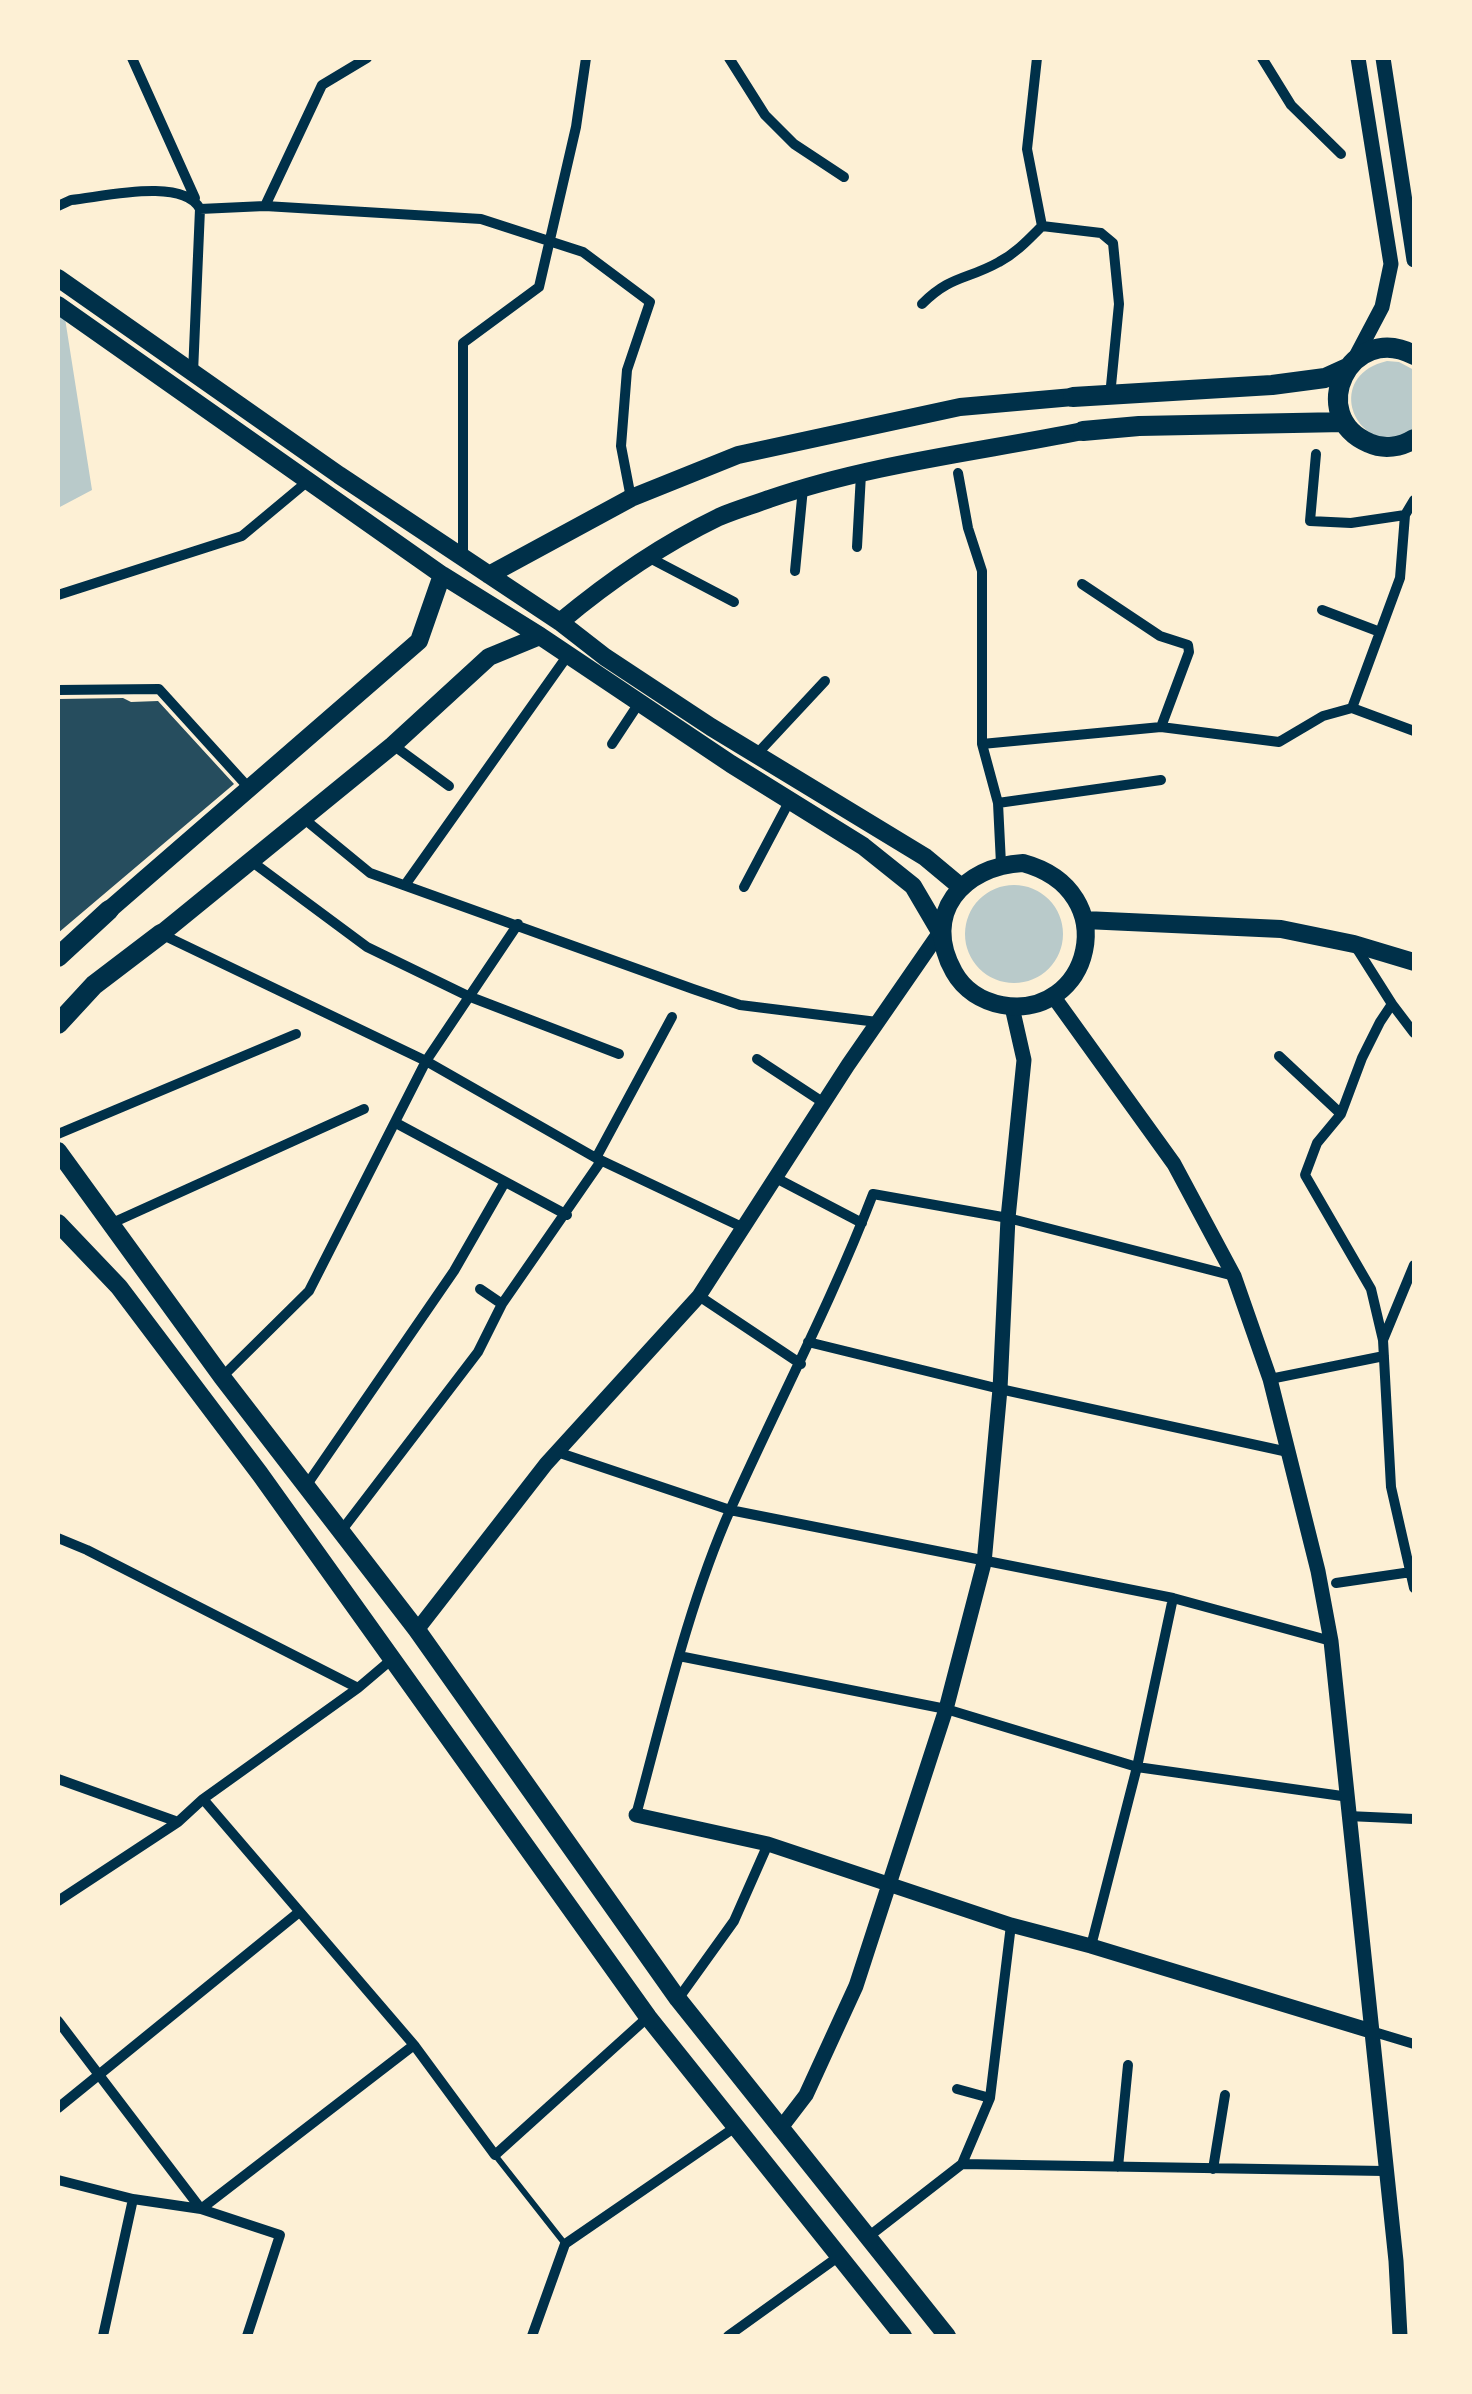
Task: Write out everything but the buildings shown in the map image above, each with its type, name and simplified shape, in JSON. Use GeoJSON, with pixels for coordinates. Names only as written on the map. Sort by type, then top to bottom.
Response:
{"type":"FeatureCollection","features":[{"type":"Feature","properties":{"kind":"main road"},"geometry":{"type":"LineString","coordinates":[[58,278],[560,622],[605,657],[756,755],[926,857],[961,887]]}},
{"type":"Feature","properties":{"kind":"main road"},"geometry":{"type":"LineString","coordinates":[[58,305],[442,574],[863,846],[913,886],[940,932],[946,958],[972,993],[991,1003],[1012,1007],[1052,996],[1070,982],[1087,942],[1085,920],[1070,890],[1045,869],[1023,864],[1001,864],[979,872],[951,902],[940,932]]}},
{"type":"Feature","properties":{"kind":"main road"},"geometry":{"type":"LineString","coordinates":[[489,575],[631,498],[756,451],[960,408],[1325,378],[1380,348],[1396,348],[1414,355]]}},
{"type":"Feature","properties":{"kind":"main road"},"geometry":{"type":"LineString","coordinates":[[1350,365],[1342,378],[1338,400],[1344,422],[1366,442],[1380,447],[1395,447],[1414,440]]}},
{"type":"Feature","properties":{"kind":"main road"},"geometry":{"type":"LineString","coordinates":[[560,622],[601,587],[647,557],[722,516],[804,487],[1083,431],[1139,426],[1344,422]]}},
{"type":"Feature","properties":{"kind":"main road"},"geometry":{"type":"LineString","coordinates":[[58,958],[419,640],[442,574]]}},
{"type":"Feature","properties":{"kind":"main road"},"geometry":{"type":"LineString","coordinates":[[58,1024],[94,986],[393,744],[489,657],[540,636]]}},
{"type":"Feature","properties":{"kind":"main road"},"geometry":{"type":"LineString","coordinates":[[1085,920],[1281,929],[1354,944],[1414,962]]}},
{"type":"Feature","properties":{"kind":"main road"},"geometry":{"type":"LineString","coordinates":[[58,1151],[222,1377],[417,1630],[678,1999],[947,2336]]}},
{"type":"Feature","properties":{"kind":"main road"},"geometry":{"type":"LineString","coordinates":[[58,1223],[130,1302],[260,1474],[648,2017],[901,2336]]}},
{"type":"Feature","properties":{"kind":"street"},"geometry":{"type":"LineString","coordinates":[[132,58],[198,204],[193,374]]}},
{"type":"Feature","properties":{"kind":"street"},"geometry":{"type":"LineString","coordinates":[[265,206],[322,85],[367,58]]}},
{"type":"Feature","properties":{"kind":"street"},"geometry":{"type":"LineString","coordinates":[[464,558],[463,342],[539,288],[576,127],[586,58]]}},
{"type":"Feature","properties":{"kind":"street"},"geometry":{"type":"LineString","coordinates":[[730,58],[765,115],[794,144],[844,177]]}},
{"type":"Feature","properties":{"kind":"street"},"geometry":{"type":"LineString","coordinates":[[1037,58],[1027,149],[1042,226]]}},
{"type":"Feature","properties":{"kind":"street"},"geometry":{"type":"LineString","coordinates":[[1262,58],[1291,105],[1342,154]]}},
{"type":"Feature","properties":{"kind":"street"},"geometry":{"type":"LineString","coordinates":[[1350,365],[1382,307],[1391,264],[1358,58]]}},
{"type":"Feature","properties":{"kind":"street"},"geometry":{"type":"LineString","coordinates":[[1383,58],[1414,260]]}},
{"type":"Feature","properties":{"kind":"street"},"geometry":{"type":"LineString","coordinates":[[58,206],[71,200],[173,190],[198,204],[482,219],[583,252],[650,302],[627,370],[621,446],[631,498]]}},
{"type":"Feature","properties":{"kind":"street"},"geometry":{"type":"LineString","coordinates":[[922,304],[940,286],[996,264],[1022,247],[1042,226]]}},
{"type":"Feature","properties":{"kind":"street"},"geometry":{"type":"LineString","coordinates":[[1042,226],[1101,233],[1113,243],[1119,304],[1110,397]]}},
{"type":"Feature","properties":{"kind":"street"},"geometry":{"type":"LineString","coordinates":[[1316,454],[1310,521],[1351,523],[1405,515]]}},
{"type":"Feature","properties":{"kind":"street"},"geometry":{"type":"LineString","coordinates":[[857,547],[861,474]]}},
{"type":"Feature","properties":{"kind":"street"},"geometry":{"type":"LineString","coordinates":[[958,474],[968,528],[982,571],[982,744],[998,803],[1001,864]]}},
{"type":"Feature","properties":{"kind":"street"},"geometry":{"type":"LineString","coordinates":[[58,595],[242,536],[302,486],[306,478]]}},
{"type":"Feature","properties":{"kind":"street"},"geometry":{"type":"LineString","coordinates":[[795,571],[804,487]]}},
{"type":"Feature","properties":{"kind":"street"},"geometry":{"type":"LineString","coordinates":[[1352,708],[1400,578],[1405,515],[1414,500]]}},
{"type":"Feature","properties":{"kind":"street"},"geometry":{"type":"LineString","coordinates":[[647,557],[734,602]]}},
{"type":"Feature","properties":{"kind":"street"},"geometry":{"type":"LineString","coordinates":[[1082,584],[1160,636],[1188,645],[1189,652],[1161,727]]}},
{"type":"Feature","properties":{"kind":"street"},"geometry":{"type":"LineString","coordinates":[[1322,610],[1380,632]]}},
{"type":"Feature","properties":{"kind":"street"},"geometry":{"type":"LineString","coordinates":[[405,884],[568,656]]}},
{"type":"Feature","properties":{"kind":"street"},"geometry":{"type":"LineString","coordinates":[[756,755],[825,682]]}},
{"type":"Feature","properties":{"kind":"street"},"geometry":{"type":"LineString","coordinates":[[58,690],[159,688],[248,787]]}},
{"type":"Feature","properties":{"kind":"street"},"geometry":{"type":"LineString","coordinates":[[612,744],[639,702]]}},
{"type":"Feature","properties":{"kind":"street"},"geometry":{"type":"LineString","coordinates":[[982,744],[1161,727],[1279,742],[1323,716],[1352,708],[1414,731]]}},
{"type":"Feature","properties":{"kind":"street"},"geometry":{"type":"LineString","coordinates":[[393,744],[449,786]]}},
{"type":"Feature","properties":{"kind":"street"},"geometry":{"type":"LineString","coordinates":[[998,803],[1161,780]]}},
{"type":"Feature","properties":{"kind":"street"},"geometry":{"type":"LineString","coordinates":[[744,887],[790,800]]}},
{"type":"Feature","properties":{"kind":"street"},"geometry":{"type":"LineString","coordinates":[[303,818],[370,873],[740,1005],[878,1022]]}},
{"type":"Feature","properties":{"kind":"street"},"geometry":{"type":"LineString","coordinates":[[251,861],[366,947],[468,996],[619,1054]]}},
{"type":"Feature","properties":{"kind":"street"},"geometry":{"type":"LineString","coordinates":[[222,1377],[309,1292],[426,1061],[518,924]]}},
{"type":"Feature","properties":{"kind":"street"},"geometry":{"type":"LineString","coordinates":[[417,1630],[557,1452],[699,1296],[774,1177],[940,932]]}},
{"type":"Feature","properties":{"kind":"street"},"geometry":{"type":"LineString","coordinates":[[161,934],[426,1061],[599,1160],[744,1228]]}},
{"type":"Feature","properties":{"kind":"street"},"geometry":{"type":"LineString","coordinates":[[1354,944],[1414,1032]]}},
{"type":"Feature","properties":{"kind":"street"},"geometry":{"type":"LineString","coordinates":[[1052,996],[1174,1164],[1234,1276],[1270,1379],[1318,1571],[1331,1641],[1396,2261],[1400,2336]]}},
{"type":"Feature","properties":{"kind":"street"},"geometry":{"type":"LineString","coordinates":[[1392,1004],[1362,1058],[1341,1114],[1318,1142],[1305,1174],[1370,1289],[1383,1340],[1391,1487],[1414,1588]]}},
{"type":"Feature","properties":{"kind":"street"},"geometry":{"type":"LineString","coordinates":[[780,2129],[806,2095],[856,1986],[946,1709],[984,1563],[1000,1389],[1008,1218],[1024,1060],[1012,1007]]}},
{"type":"Feature","properties":{"kind":"street"},"geometry":{"type":"LineString","coordinates":[[342,1530],[478,1352],[502,1304],[566,1215],[599,1160],[672,1017]]}},
{"type":"Feature","properties":{"kind":"street"},"geometry":{"type":"LineString","coordinates":[[58,1134],[296,1034]]}},
{"type":"Feature","properties":{"kind":"street"},"geometry":{"type":"LineString","coordinates":[[1279,1056],[1341,1114]]}},
{"type":"Feature","properties":{"kind":"street"},"geometry":{"type":"LineString","coordinates":[[757,1059],[824,1103]]}},
{"type":"Feature","properties":{"kind":"street"},"geometry":{"type":"LineString","coordinates":[[110,1224],[364,1109]]}},
{"type":"Feature","properties":{"kind":"street"},"geometry":{"type":"LineString","coordinates":[[396,1123],[566,1215]]}},
{"type":"Feature","properties":{"kind":"street"},"geometry":{"type":"LineString","coordinates":[[774,1177],[862,1223]]}},
{"type":"Feature","properties":{"kind":"street"},"geometry":{"type":"LineString","coordinates":[[306,1486],[454,1272],[505,1182]]}},
{"type":"Feature","properties":{"kind":"street"},"geometry":{"type":"LineString","coordinates":[[1234,1276],[1008,1218],[873,1194],[801,1364],[730,1510],[679,1656],[636,1814],[768,1844],[1011,1926],[1091,1946],[1414,2044]]}},
{"type":"Feature","properties":{"kind":"street"},"geometry":{"type":"LineString","coordinates":[[1383,1340],[1414,1265]]}},
{"type":"Feature","properties":{"kind":"street"},"geometry":{"type":"LineString","coordinates":[[480,1289],[502,1304]]}},
{"type":"Feature","properties":{"kind":"street"},"geometry":{"type":"LineString","coordinates":[[699,1296],[801,1364]]}},
{"type":"Feature","properties":{"kind":"street"},"geometry":{"type":"LineString","coordinates":[[808,1342],[1288,1452]]}},
{"type":"Feature","properties":{"kind":"street"},"geometry":{"type":"LineString","coordinates":[[1270,1379],[1384,1356]]}},
{"type":"Feature","properties":{"kind":"street"},"geometry":{"type":"LineString","coordinates":[[557,1452],[730,1510],[1173,1598],[1331,1641]]}},
{"type":"Feature","properties":{"kind":"street"},"geometry":{"type":"LineString","coordinates":[[58,1538],[358,1688]]}},
{"type":"Feature","properties":{"kind":"street"},"geometry":{"type":"LineString","coordinates":[[1336,1583],[1412,1572]]}},
{"type":"Feature","properties":{"kind":"street"},"geometry":{"type":"LineString","coordinates":[[1091,1946],[1137,1767],[1173,1598]]}},
{"type":"Feature","properties":{"kind":"street"},"geometry":{"type":"LineString","coordinates":[[679,1656],[946,1709],[1137,1767],[1349,1797]]}},
{"type":"Feature","properties":{"kind":"street"},"geometry":{"type":"LineString","coordinates":[[58,1901],[178,1822],[203,1799],[392,1660]]}},
{"type":"Feature","properties":{"kind":"street"},"geometry":{"type":"LineString","coordinates":[[58,1779],[178,1822]]}},
{"type":"Feature","properties":{"kind":"street"},"geometry":{"type":"LineString","coordinates":[[203,1799],[414,2044],[495,2155],[648,2017]]}},
{"type":"Feature","properties":{"kind":"street"},"geometry":{"type":"LineString","coordinates":[[1348,1816],[1414,1819]]}},
{"type":"Feature","properties":{"kind":"street"},"geometry":{"type":"LineString","coordinates":[[678,1999],[734,1921],[768,1844]]}},
{"type":"Feature","properties":{"kind":"street"},"geometry":{"type":"LineString","coordinates":[[58,2108],[298,1912]]}},
{"type":"Feature","properties":{"kind":"street"},"geometry":{"type":"LineString","coordinates":[[868,2236],[962,2164],[990,2098],[1011,1926]]}},
{"type":"Feature","properties":{"kind":"street"},"geometry":{"type":"LineString","coordinates":[[58,2020],[201,2209]]}},
{"type":"Feature","properties":{"kind":"street"},"geometry":{"type":"LineString","coordinates":[[201,2209],[414,2044]]}},
{"type":"Feature","properties":{"kind":"street"},"geometry":{"type":"LineString","coordinates":[[1118,2167],[1128,2064]]}},
{"type":"Feature","properties":{"kind":"street"},"geometry":{"type":"LineString","coordinates":[[957,2089],[990,2098]]}},
{"type":"Feature","properties":{"kind":"street"},"geometry":{"type":"LineString","coordinates":[[1213,2169],[1225,2096]]}},
{"type":"Feature","properties":{"kind":"street"},"geometry":{"type":"LineString","coordinates":[[532,2336],[564,2244],[734,2128]]}},
{"type":"Feature","properties":{"kind":"street"},"geometry":{"type":"LineString","coordinates":[[962,2164],[1384,2171]]}},
{"type":"Feature","properties":{"kind":"street"},"geometry":{"type":"LineString","coordinates":[[58,2180],[201,2209],[280,2235],[247,2336]]}},
{"type":"Feature","properties":{"kind":"street"},"geometry":{"type":"LineString","coordinates":[[102,2336],[133,2198]]}},
{"type":"Feature","properties":{"kind":"street"},"geometry":{"type":"LineString","coordinates":[[728,2336],[838,2257]]}},
{"type":"Feature","properties":{"kind":"lane"},"geometry":{"type":"LineString","coordinates":[[495,2155],[564,2244]]}},
{"type":"Feature","properties":{"kind":"shaded area"},"geometry":{"type":"Polygon","coordinates":[[[58,308],[64,312],[92,490],[58,508],[58,308]]]}},
{"type":"Feature","properties":{"kind":"shaded area"},"geometry":{"type":"Polygon","coordinates":[[[1387,361],[1414,370],[1414,428],[1395,437],[1378,436],[1364,428],[1351,399],[1355,384],[1366,370],[1387,361]]]}},
{"type":"Feature","properties":{"kind":"shaded area"},"geometry":{"type":"Polygon","coordinates":[[[1014,885],[1033,889],[1049,899],[1059,915],[1063,934],[1059,953],[1049,969],[1033,979],[1014,983],[995,979],[979,969],[969,953],[965,934],[969,915],[979,899],[995,889],[1014,885]]]}}]}
